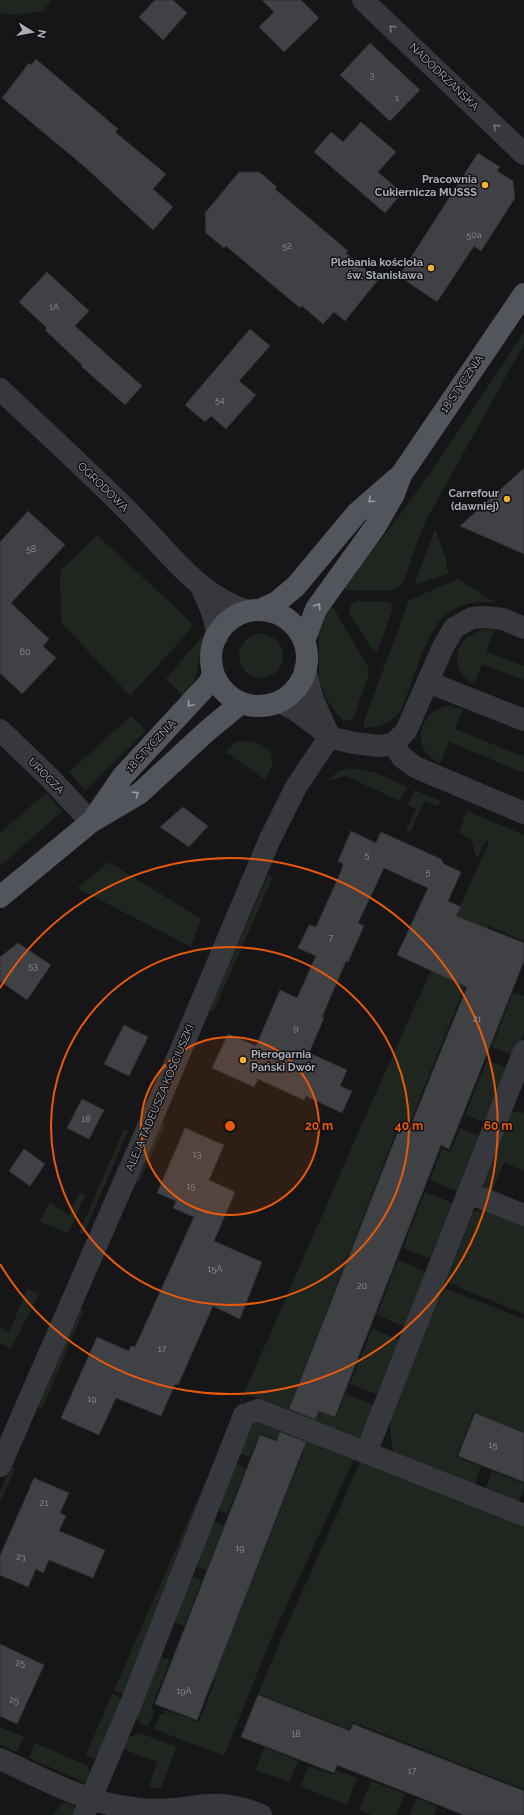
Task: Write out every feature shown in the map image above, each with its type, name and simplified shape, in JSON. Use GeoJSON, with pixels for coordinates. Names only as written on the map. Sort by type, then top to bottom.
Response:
{"type":"FeatureCollection","features":[{"type":"Feature","properties":{"kind":"main road","name":"18 STYCZNIA"},"geometry":{"type":"LineString","coordinates":[[254,610],[277,602],[296,586],[357,513],[401,474],[524,294]]}},
{"type":"Feature","properties":{"kind":"main road","name":"18 STYCZNIA"},"geometry":{"type":"LineString","coordinates":[[304,642],[316,609],[375,527],[394,494],[401,474]]}},
{"type":"Feature","properties":{"kind":"main road"},"geometry":{"type":"LineString","coordinates":[[254,610],[271,611],[287,618],[299,631],[304,642],[307,660],[303,679],[294,691],[279,702],[264,706],[252,706],[241,703],[224,691],[213,674],[211,658],[216,637],[229,620],[254,610]]}},
{"type":"Feature","properties":{"kind":"main road","name":"18 STYCZNIA"},"geometry":{"type":"LineString","coordinates":[[91,822],[123,776],[209,682],[213,674]]}},
{"type":"Feature","properties":{"kind":"main road","name":"18 STYCZNIA"},"geometry":{"type":"LineString","coordinates":[[0,897],[91,822],[140,793],[207,731],[241,703]]}},
{"type":"Feature","properties":{"kind":"street","name":"NADODRZAŃSKA"},"geometry":{"type":"LineString","coordinates":[[363,0],[524,154]]}},
{"type":"Feature","properties":{"kind":"street","name":"OGRODOWA"},"geometry":{"type":"LineString","coordinates":[[0,389],[130,512],[202,588],[225,603],[254,610]]}},
{"type":"Feature","properties":{"kind":"street","name":"OGRODOWA"},"geometry":{"type":"LineString","coordinates":[[202,588],[215,620],[216,637]]}},
{"type":"Feature","properties":{"kind":"street"},"geometry":{"type":"LineString","coordinates":[[279,702],[294,709],[330,736],[354,743],[379,746],[393,744],[406,731],[443,647],[454,628],[472,618],[485,616],[503,619],[524,628]]}},
{"type":"Feature","properties":{"kind":"street"},"geometry":{"type":"LineString","coordinates":[[306,670],[313,700],[330,736]]}},
{"type":"Feature","properties":{"kind":"street"},"geometry":{"type":"LineString","coordinates":[[428,682],[524,720]]}},
{"type":"Feature","properties":{"kind":"street","name":"UROCZA"},"geometry":{"type":"LineString","coordinates":[[0,730],[50,778],[91,822]]}},
{"type":"Feature","properties":{"kind":"street","name":"ALEJA TADEUSZA KOŚCIUSZKI"},"geometry":{"type":"LineString","coordinates":[[0,1466],[155,1111],[270,838],[293,792],[330,736]]}},
{"type":"Feature","properties":{"kind":"street"},"geometry":{"type":"LineString","coordinates":[[393,744],[402,757],[415,766],[524,813]]}},
{"type":"Feature","properties":{"kind":"street"},"geometry":{"type":"LineString","coordinates":[[366,1453],[524,1051]]}},
{"type":"Feature","properties":{"kind":"street"},"geometry":{"type":"LineString","coordinates":[[469,1193],[524,1215]]}},
{"type":"Feature","properties":{"kind":"street"},"geometry":{"type":"LineString","coordinates":[[87,1807],[132,1700],[244,1415],[258,1410],[524,1515]]}},
{"type":"Feature","properties":{"kind":"street"},"geometry":{"type":"LineString","coordinates":[[0,1759],[87,1807],[120,1806],[148,1809],[174,1809],[223,1804],[246,1809],[261,1815]]}},
{"type":"Feature","properties":{"kind":"shaded area"},"geometry":{"type":"Polygon","coordinates":[[[0,0],[52,0],[42,12],[9,15],[0,13],[0,0]]]}},
{"type":"Feature","properties":{"kind":"shaded area"},"geometry":{"type":"Polygon","coordinates":[[[524,332],[524,344],[425,522],[402,585],[391,590],[347,590],[343,587],[397,519],[432,470],[524,332]]]}},
{"type":"Feature","properties":{"kind":"shaded area"},"geometry":{"type":"Polygon","coordinates":[[[435,529],[446,559],[448,574],[414,585],[435,529]]]}},
{"type":"Feature","properties":{"kind":"shaded area"},"geometry":{"type":"Polygon","coordinates":[[[97,535],[192,623],[190,630],[130,696],[61,622],[60,571],[97,535]]]}},
{"type":"Feature","properties":{"kind":"shaded area"},"geometry":{"type":"Polygon","coordinates":[[[458,579],[496,603],[475,603],[459,607],[446,615],[436,626],[428,639],[405,702],[400,711],[395,717],[387,722],[378,726],[365,728],[363,724],[409,600],[458,579]]]}},
{"type":"Feature","properties":{"kind":"shaded area"},"geometry":{"type":"Polygon","coordinates":[[[358,601],[390,602],[393,608],[377,652],[373,650],[349,613],[351,604],[358,601]]]}},
{"type":"Feature","properties":{"kind":"shaded area"},"geometry":{"type":"Polygon","coordinates":[[[329,605],[334,609],[368,667],[368,677],[353,719],[344,721],[336,713],[326,698],[319,678],[318,625],[329,605]]]}},
{"type":"Feature","properties":{"kind":"shaded area"},"geometry":{"type":"Polygon","coordinates":[[[489,629],[495,630],[486,652],[524,666],[524,680],[482,664],[474,684],[465,677],[459,669],[457,660],[458,651],[462,643],[469,636],[478,631],[489,629]]]}},
{"type":"Feature","properties":{"kind":"shaded area"},"geometry":{"type":"Polygon","coordinates":[[[205,633],[195,680],[185,698],[166,679],[205,633]]]}},
{"type":"Feature","properties":{"kind":"shaded area"},"geometry":{"type":"Polygon","coordinates":[[[261,634],[273,638],[279,644],[283,656],[279,668],[273,674],[261,678],[249,674],[243,668],[239,656],[243,644],[249,638],[261,634]]]}},
{"type":"Feature","properties":{"kind":"shaded area"},"geometry":{"type":"Polygon","coordinates":[[[447,706],[463,709],[455,729],[524,757],[524,773],[449,742],[440,763],[430,757],[424,750],[421,741],[421,732],[429,716],[437,710],[447,706]]]}},
{"type":"Feature","properties":{"kind":"shaded area"},"geometry":{"type":"Polygon","coordinates":[[[131,716],[146,731],[85,791],[69,772],[131,716]]]}},
{"type":"Feature","properties":{"kind":"shaded area"},"geometry":{"type":"Polygon","coordinates":[[[248,741],[260,744],[271,753],[273,764],[265,780],[226,752],[236,742],[248,741]]]}},
{"type":"Feature","properties":{"kind":"shaded area"},"geometry":{"type":"Polygon","coordinates":[[[351,768],[374,772],[407,787],[400,801],[346,776],[327,781],[339,771],[351,768]]]}},
{"type":"Feature","properties":{"kind":"shaded area"},"geometry":{"type":"Polygon","coordinates":[[[414,790],[441,801],[438,806],[424,801],[411,831],[406,831],[416,809],[408,805],[414,790]]]}},
{"type":"Feature","properties":{"kind":"shaded area"},"geometry":{"type":"Polygon","coordinates":[[[46,793],[62,811],[0,866],[0,833],[46,793]]]}},
{"type":"Feature","properties":{"kind":"shaded area"},"geometry":{"type":"Polygon","coordinates":[[[467,811],[524,835],[524,941],[489,926],[407,1130],[398,1127],[288,1410],[245,1394],[125,1695],[114,1690],[373,1099],[489,842],[486,840],[477,859],[471,839],[459,833],[467,811]]]}},
{"type":"Feature","properties":{"kind":"shaded area"},"geometry":{"type":"Polygon","coordinates":[[[109,862],[201,919],[191,947],[77,888],[109,862]]]}},
{"type":"Feature","properties":{"kind":"shaded area"},"geometry":{"type":"Polygon","coordinates":[[[268,875],[273,877],[213,1012],[209,1010],[268,875]]]}},
{"type":"Feature","properties":{"kind":"shaded area"},"geometry":{"type":"Polygon","coordinates":[[[513,992],[524,996],[524,1032],[515,1056],[492,1047],[513,992]]]}},
{"type":"Feature","properties":{"kind":"shaded area"},"geometry":{"type":"Polygon","coordinates":[[[487,1060],[510,1069],[488,1124],[465,1115],[487,1060]]]}},
{"type":"Feature","properties":{"kind":"shaded area"},"geometry":{"type":"Polygon","coordinates":[[[518,1111],[524,1113],[524,1171],[504,1163],[491,1194],[485,1188],[483,1180],[509,1113],[518,1111]]]}},
{"type":"Feature","properties":{"kind":"shaded area"},"geometry":{"type":"Polygon","coordinates":[[[161,1121],[166,1123],[139,1183],[135,1181],[161,1121]]]}},
{"type":"Feature","properties":{"kind":"shaded area"},"geometry":{"type":"Polygon","coordinates":[[[460,1128],[483,1137],[461,1193],[430,1180],[442,1149],[450,1152],[460,1128]]]}},
{"type":"Feature","properties":{"kind":"shaded area"},"geometry":{"type":"Polygon","coordinates":[[[124,1129],[128,1131],[84,1233],[78,1235],[124,1129]]]}},
{"type":"Feature","properties":{"kind":"shaded area"},"geometry":{"type":"Polygon","coordinates":[[[79,1192],[85,1196],[68,1233],[40,1222],[50,1202],[69,1215],[79,1192]]]}},
{"type":"Feature","properties":{"kind":"shaded area"},"geometry":{"type":"Polygon","coordinates":[[[425,1192],[456,1204],[434,1260],[403,1248],[425,1192]]]}},
{"type":"Feature","properties":{"kind":"shaded area"},"geometry":{"type":"Polygon","coordinates":[[[482,1209],[524,1223],[524,1314],[446,1282],[443,1278],[472,1213],[482,1209]]]}},
{"type":"Feature","properties":{"kind":"shaded area"},"geometry":{"type":"Polygon","coordinates":[[[398,1260],[429,1273],[408,1328],[377,1315],[398,1260]]]}},
{"type":"Feature","properties":{"kind":"shaded area"},"geometry":{"type":"Polygon","coordinates":[[[444,1288],[524,1319],[524,1432],[474,1412],[456,1457],[481,1467],[473,1488],[394,1453],[391,1439],[390,1418],[439,1289],[444,1288]]]}},
{"type":"Feature","properties":{"kind":"shaded area"},"geometry":{"type":"Polygon","coordinates":[[[27,1289],[39,1294],[11,1349],[0,1343],[0,1327],[9,1333],[27,1289]]]}},
{"type":"Feature","properties":{"kind":"shaded area"},"geometry":{"type":"Polygon","coordinates":[[[80,1308],[84,1310],[42,1409],[38,1407],[80,1308]]]}},
{"type":"Feature","properties":{"kind":"shaded area"},"geometry":{"type":"Polygon","coordinates":[[[372,1329],[403,1341],[381,1396],[350,1384],[372,1329]]]}},
{"type":"Feature","properties":{"kind":"shaded area"},"geometry":{"type":"Polygon","coordinates":[[[345,1394],[377,1406],[360,1439],[289,1412],[292,1401],[336,1418],[345,1394]]]}},
{"type":"Feature","properties":{"kind":"shaded area"},"geometry":{"type":"Polygon","coordinates":[[[255,1419],[355,1457],[271,1639],[224,1756],[154,1729],[160,1714],[164,1715],[165,1710],[199,1722],[216,1678],[214,1677],[304,1451],[260,1433],[249,1457],[236,1452],[255,1419]]]}},
{"type":"Feature","properties":{"kind":"shaded area"},"geometry":{"type":"Polygon","coordinates":[[[361,1460],[524,1524],[524,1789],[353,1722],[349,1729],[258,1694],[361,1460]]]}},
{"type":"Feature","properties":{"kind":"shaded area"},"geometry":{"type":"Polygon","coordinates":[[[233,1463],[246,1468],[227,1514],[214,1509],[233,1463]]]}},
{"type":"Feature","properties":{"kind":"shaded area"},"geometry":{"type":"Polygon","coordinates":[[[11,1467],[15,1469],[0,1503],[0,1491],[11,1467]]]}},
{"type":"Feature","properties":{"kind":"shaded area"},"geometry":{"type":"Polygon","coordinates":[[[492,1471],[524,1484],[524,1489],[517,1506],[484,1493],[492,1471]]]}},
{"type":"Feature","properties":{"kind":"shaded area"},"geometry":{"type":"Polygon","coordinates":[[[211,1520],[224,1525],[206,1570],[192,1565],[211,1520]]]}},
{"type":"Feature","properties":{"kind":"shaded area"},"geometry":{"type":"Polygon","coordinates":[[[188,1575],[202,1580],[184,1626],[171,1621],[188,1575]]]}},
{"type":"Feature","properties":{"kind":"shaded area"},"geometry":{"type":"Polygon","coordinates":[[[156,1655],[170,1660],[151,1709],[154,1711],[148,1727],[141,1724],[135,1718],[156,1655]]]}},
{"type":"Feature","properties":{"kind":"shaded area"},"geometry":{"type":"Polygon","coordinates":[[[112,1694],[124,1699],[97,1760],[86,1755],[112,1694]]]}},
{"type":"Feature","properties":{"kind":"shaded area"},"geometry":{"type":"Polygon","coordinates":[[[0,1727],[24,1737],[17,1752],[0,1745],[0,1727]]]}},
{"type":"Feature","properties":{"kind":"shaded area"},"geometry":{"type":"Polygon","coordinates":[[[140,1733],[176,1747],[161,1788],[149,1787],[157,1762],[120,1748],[126,1739],[140,1733]]]}},
{"type":"Feature","properties":{"kind":"shaded area"},"geometry":{"type":"Polygon","coordinates":[[[35,1743],[86,1765],[91,1772],[88,1780],[84,1782],[29,1758],[35,1743]]]}},
{"type":"Feature","properties":{"kind":"shaded area"},"geometry":{"type":"Polygon","coordinates":[[[264,1747],[298,1761],[289,1782],[256,1770],[264,1747]]]}},
{"type":"Feature","properties":{"kind":"shaded area"},"geometry":{"type":"Polygon","coordinates":[[[309,1766],[334,1775],[336,1770],[357,1778],[347,1805],[300,1786],[309,1766]]]}},
{"type":"Feature","properties":{"kind":"shaded area"},"geometry":{"type":"Polygon","coordinates":[[[371,1781],[405,1794],[396,1815],[371,1815],[359,1810],[371,1781]]]}},
{"type":"Feature","properties":{"kind":"shaded area"},"geometry":{"type":"Polygon","coordinates":[[[416,1798],[437,1806],[434,1815],[409,1815],[416,1798]]]}},
{"type":"Feature","properties":{"kind":"shaded area"},"geometry":{"type":"Polygon","coordinates":[[[63,1802],[74,1806],[75,1815],[53,1815],[63,1802]]]}},
{"type":"Feature","properties":{"kind":"building"},"geometry":{"type":"Polygon","coordinates":[[[155,0],[173,0],[187,13],[163,40],[139,17],[155,0]]]}},
{"type":"Feature","properties":{"kind":"building"},"geometry":{"type":"Polygon","coordinates":[[[262,0],[301,0],[319,18],[284,52],[259,27],[274,12],[262,0]]]}},
{"type":"Feature","properties":{"kind":"building"},"geometry":{"type":"Polygon","coordinates":[[[370,43],[420,90],[390,121],[340,75],[370,43]]]}},
{"type":"Feature","properties":{"kind":"building"},"geometry":{"type":"Polygon","coordinates":[[[36,59],[118,129],[115,132],[166,174],[153,189],[173,207],[153,230],[85,167],[2,98],[29,63],[31,65],[36,59]]]}},
{"type":"Feature","properties":{"kind":"building"},"geometry":{"type":"Polygon","coordinates":[[[361,122],[396,152],[378,172],[402,193],[385,213],[314,152],[331,132],[343,142],[361,122]]]}},
{"type":"Feature","properties":{"kind":"building"},"geometry":{"type":"Polygon","coordinates":[[[478,153],[500,167],[497,171],[513,181],[515,198],[481,251],[474,246],[437,302],[399,276],[478,153]]]}},
{"type":"Feature","properties":{"kind":"building"},"geometry":{"type":"Polygon","coordinates":[[[239,172],[259,172],[277,187],[275,189],[348,251],[346,253],[378,280],[345,321],[334,312],[323,324],[302,306],[300,308],[226,246],[224,248],[206,233],[205,213],[239,172]]]}},
{"type":"Feature","properties":{"kind":"building"},"geometry":{"type":"Polygon","coordinates":[[[47,272],[89,311],[75,326],[142,386],[125,405],[81,366],[82,365],[45,330],[47,328],[19,302],[47,272]]]}},
{"type":"Feature","properties":{"kind":"building"},"geometry":{"type":"Polygon","coordinates":[[[250,329],[270,346],[239,381],[256,395],[226,429],[211,416],[205,422],[185,405],[250,329]]]}},
{"type":"Feature","properties":{"kind":"building","name":"Carrefour (dawniej)"},"geometry":{"type":"Polygon","coordinates":[[[524,468],[524,554],[460,526],[524,468]]]}},
{"type":"Feature","properties":{"kind":"building"},"geometry":{"type":"Polygon","coordinates":[[[28,511],[65,545],[11,603],[49,639],[43,646],[56,658],[22,694],[0,673],[0,542],[28,511]]]}},
{"type":"Feature","properties":{"kind":"building"},"geometry":{"type":"Polygon","coordinates":[[[183,807],[208,826],[189,847],[160,827],[183,807]]]}},
{"type":"Feature","properties":{"kind":"building"},"geometry":{"type":"Polygon","coordinates":[[[351,831],[376,843],[381,832],[441,859],[444,864],[461,872],[448,901],[461,907],[456,916],[524,943],[524,961],[449,1149],[441,1145],[335,1417],[319,1411],[315,1419],[289,1409],[399,1129],[408,1132],[467,987],[397,955],[428,888],[384,868],[358,923],[364,926],[348,962],[346,961],[322,1017],[324,1018],[309,1053],[347,1070],[340,1086],[352,1091],[342,1113],[306,1096],[304,1100],[258,1079],[254,1087],[212,1068],[228,1034],[256,1046],[280,990],[297,998],[316,956],[298,948],[309,925],[316,927],[342,869],[343,864],[338,861],[351,831]]]}},
{"type":"Feature","properties":{"kind":"building"},"geometry":{"type":"Polygon","coordinates":[[[18,943],[51,965],[27,1000],[0,981],[0,957],[18,943]]]}},
{"type":"Feature","properties":{"kind":"building"},"geometry":{"type":"Polygon","coordinates":[[[124,1025],[148,1037],[129,1076],[104,1064],[124,1025]]]}},
{"type":"Feature","properties":{"kind":"building"},"geometry":{"type":"Polygon","coordinates":[[[82,1099],[104,1110],[89,1139],[67,1128],[82,1099]]]}},
{"type":"Feature","properties":{"kind":"building"},"geometry":{"type":"Polygon","coordinates":[[[185,1128],[224,1145],[209,1180],[235,1192],[214,1241],[262,1262],[240,1319],[213,1306],[178,1385],[175,1384],[161,1416],[116,1398],[99,1435],[61,1418],[97,1337],[129,1351],[131,1346],[135,1347],[194,1217],[173,1208],[176,1201],[157,1193],[185,1128]]]}},
{"type":"Feature","properties":{"kind":"building"},"geometry":{"type":"Polygon","coordinates":[[[24,1149],[45,1164],[30,1186],[9,1171],[24,1149]]]}},
{"type":"Feature","properties":{"kind":"building"},"geometry":{"type":"Polygon","coordinates":[[[475,1413],[524,1433],[524,1482],[458,1456],[475,1413]]]}},
{"type":"Feature","properties":{"kind":"building"},"geometry":{"type":"Polygon","coordinates":[[[280,1432],[306,1442],[197,1720],[155,1704],[260,1435],[277,1441],[280,1432]]]}},
{"type":"Feature","properties":{"kind":"building"},"geometry":{"type":"Polygon","coordinates":[[[34,1478],[69,1493],[60,1513],[66,1516],[59,1531],[105,1550],[93,1578],[49,1560],[43,1573],[36,1569],[28,1587],[0,1575],[0,1556],[34,1478]]]}},
{"type":"Feature","properties":{"kind":"building"},"geometry":{"type":"Polygon","coordinates":[[[0,1644],[44,1665],[17,1724],[0,1716],[0,1644]]]}},
{"type":"Feature","properties":{"kind":"building"},"geometry":{"type":"Polygon","coordinates":[[[258,1695],[350,1731],[353,1724],[524,1791],[524,1815],[464,1815],[337,1765],[334,1773],[241,1737],[258,1695]]]}},
{"type":"Feature","properties":{"kind":"place","name":"Pracownia Cukiernicza MUSSS"},"geometry":{"type":"Point","coordinates":[485,185]}},
{"type":"Feature","properties":{"kind":"place","name":"Plebania kościoła św. Stanisława"},"geometry":{"type":"Point","coordinates":[431,268]}},
{"type":"Feature","properties":{"kind":"place","name":"Carrefour (dawniej)"},"geometry":{"type":"Point","coordinates":[507,499]}},
{"type":"Feature","properties":{"kind":"place","name":"Pierogarnia Pański Dwór"},"geometry":{"type":"Point","coordinates":[243,1060]}}]}
